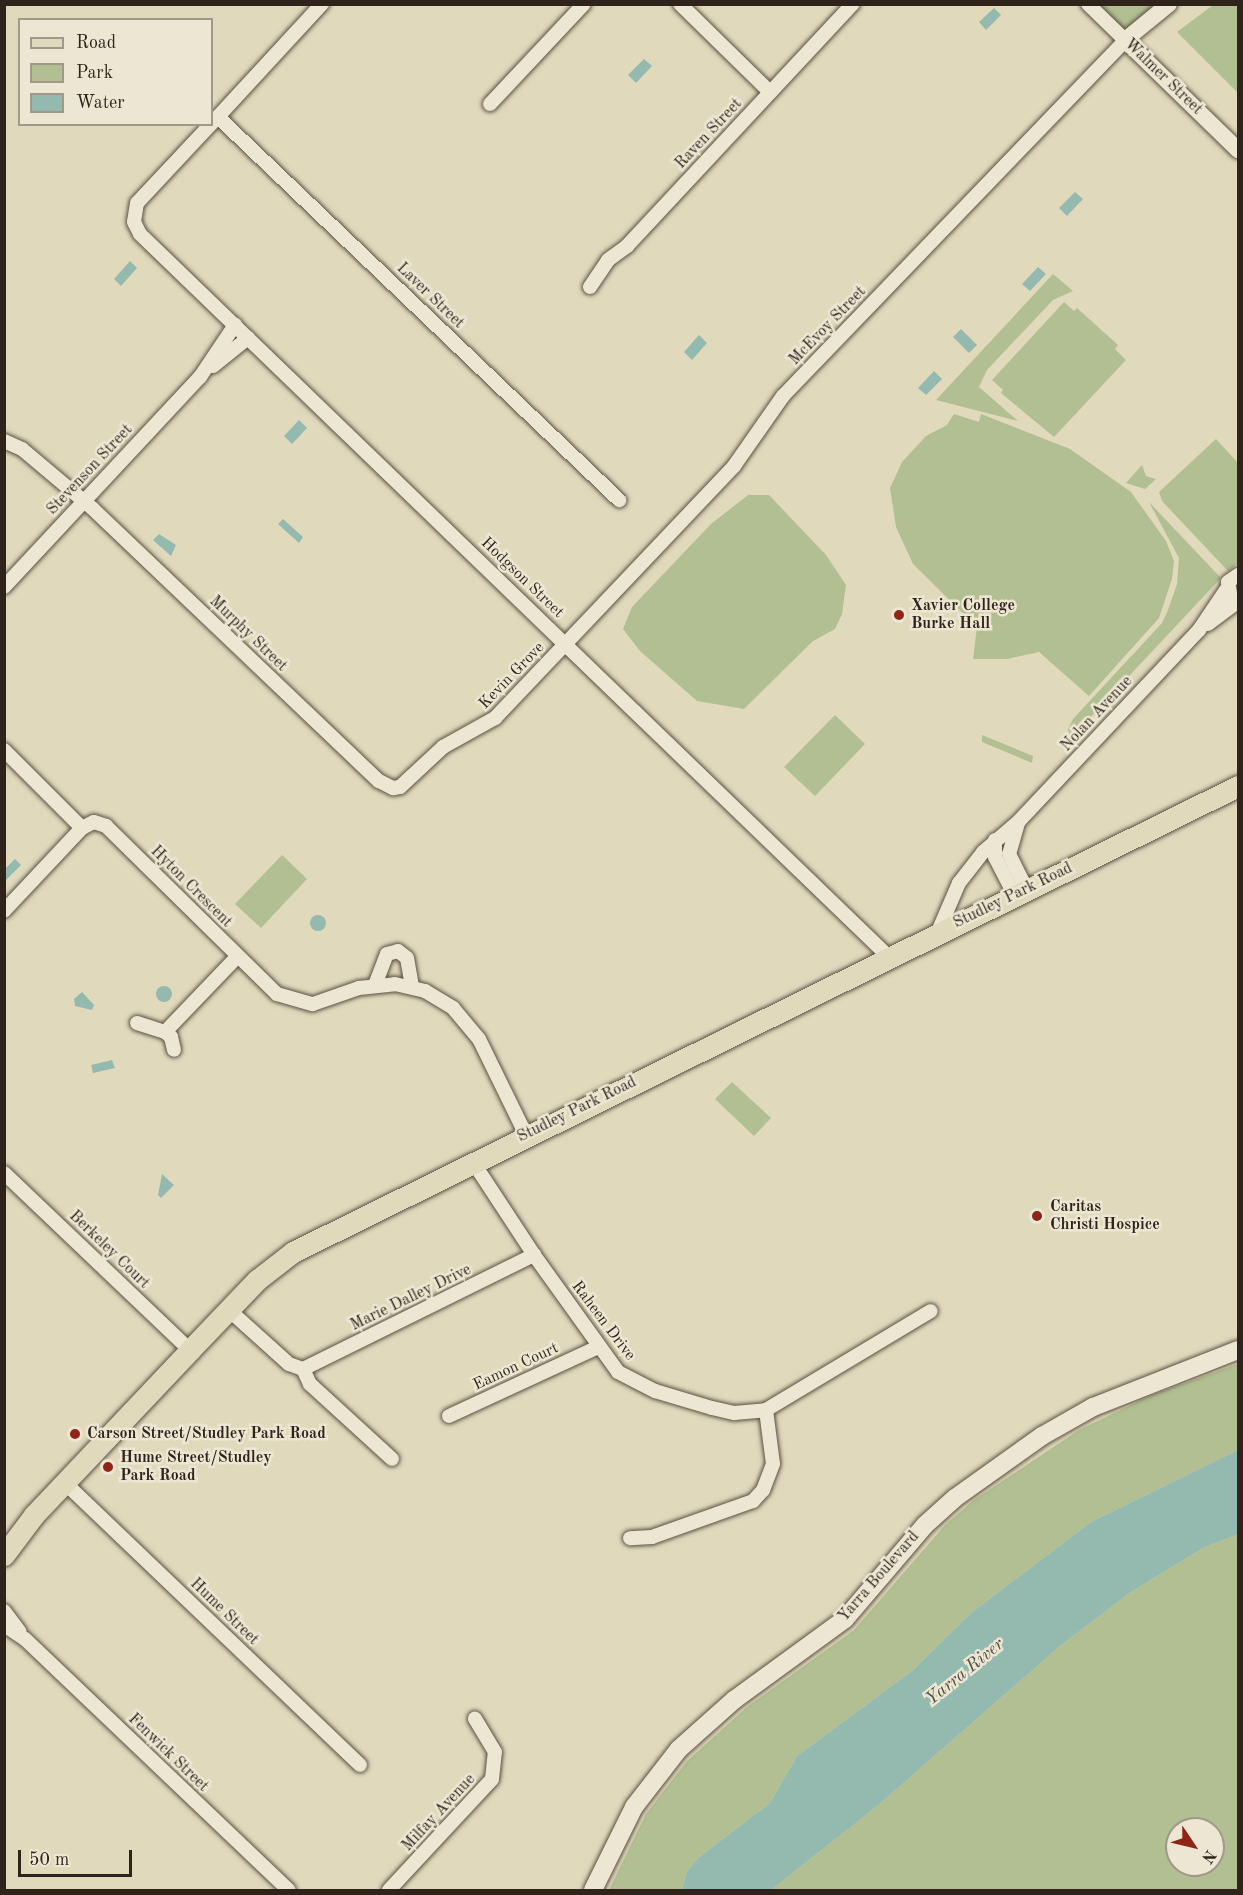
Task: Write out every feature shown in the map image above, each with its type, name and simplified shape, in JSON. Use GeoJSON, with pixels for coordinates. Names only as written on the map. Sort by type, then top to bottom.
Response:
{"type":"FeatureCollection","features":[{"type":"Feature","properties":{"kind":"main road","name":"Studley Park Road"},"geometry":{"type":"LineString","coordinates":[[8,1543],[257,1280],[293,1252],[526,1135],[1239,786]]}},
{"type":"Feature","properties":{"kind":"main road","name":"Yarra Boulevard"},"geometry":{"type":"LineString","coordinates":[[593,1890],[634,1807],[679,1749],[734,1700],[845,1618],[925,1525],[955,1498],[1042,1436],[1084,1411],[1157,1378],[1239,1350]]}},
{"type":"Feature","properties":{"kind":"street"},"geometry":{"type":"LineString","coordinates":[[213,122],[322,4]]}},
{"type":"Feature","properties":{"kind":"street"},"geometry":{"type":"LineString","coordinates":[[490,104],[584,4]]}},
{"type":"Feature","properties":{"kind":"street"},"geometry":{"type":"LineString","coordinates":[[680,4],[770,92]]}},
{"type":"Feature","properties":{"kind":"street","name":"Raven Street"},"geometry":{"type":"LineString","coordinates":[[590,287],[608,260],[627,246],[853,4]]}},
{"type":"Feature","properties":{"kind":"street","name":"Walmer Street"},"geometry":{"type":"LineString","coordinates":[[1088,4],[1239,150]]}},
{"type":"Feature","properties":{"kind":"street"},"geometry":{"type":"LineString","coordinates":[[1125,40],[1169,4]]}},
{"type":"Feature","properties":{"kind":"street","name":"McEvoy Street"},"geometry":{"type":"LineString","coordinates":[[566,645],[734,466],[783,396],[1125,40]]}},
{"type":"Feature","properties":{"kind":"street","name":"Laver Street"},"geometry":{"type":"LineString","coordinates":[[213,122],[619,500]]}},
{"type":"Feature","properties":{"kind":"street","name":"Hodgson Street"},"geometry":{"type":"LineString","coordinates":[[209,126],[139,200],[134,222],[147,241],[889,957]]}},
{"type":"Feature","properties":{"kind":"street","name":"Stevenson Street"},"geometry":{"type":"LineString","coordinates":[[4,587],[200,376],[235,325]]}},
{"type":"Feature","properties":{"kind":"street","name":"Stevenson Street"},"geometry":{"type":"LineString","coordinates":[[200,376],[248,338]]}},
{"type":"Feature","properties":{"kind":"street","name":"Murphy Street"},"geometry":{"type":"LineString","coordinates":[[4,441],[21,449],[83,502],[379,781],[393,788]]}},
{"type":"Feature","properties":{"kind":"street","name":"Nolan Avenue"},"geometry":{"type":"LineString","coordinates":[[937,933],[960,883],[995,840],[1019,821],[1199,630],[1226,590],[1230,579],[1239,575]]}},
{"type":"Feature","properties":{"kind":"street"},"geometry":{"type":"LineString","coordinates":[[1226,590],[1238,601]]}},
{"type":"Feature","properties":{"kind":"street","name":"Nolan Avenue"},"geometry":{"type":"LineString","coordinates":[[1199,630],[1238,601]]}},
{"type":"Feature","properties":{"kind":"street","name":"Kevin Grove"},"geometry":{"type":"LineString","coordinates":[[393,788],[406,784],[452,742],[487,725],[566,645]]}},
{"type":"Feature","properties":{"kind":"street"},"geometry":{"type":"LineString","coordinates":[[4,750],[82,828],[4,911]]}},
{"type":"Feature","properties":{"kind":"street","name":"Nolan Avenue"},"geometry":{"type":"LineString","coordinates":[[1019,821],[1010,854],[1021,893]]}},
{"type":"Feature","properties":{"kind":"street","name":"Hyton Crescent"},"geometry":{"type":"LineString","coordinates":[[82,828],[94,822],[106,826],[277,994],[299,1002],[326,1002],[375,984],[412,986],[440,999],[472,1027],[526,1135]]}},
{"type":"Feature","properties":{"kind":"street"},"geometry":{"type":"LineString","coordinates":[[995,840],[995,857],[1021,893]]}},
{"type":"Feature","properties":{"kind":"street"},"geometry":{"type":"LineString","coordinates":[[375,984],[387,954],[398,951],[408,958],[412,986]]}},
{"type":"Feature","properties":{"kind":"street"},"geometry":{"type":"LineString","coordinates":[[165,1032],[237,957]]}},
{"type":"Feature","properties":{"kind":"street"},"geometry":{"type":"LineString","coordinates":[[137,1023],[165,1032],[174,1050]]}},
{"type":"Feature","properties":{"kind":"street","name":"Raheen Drive"},"geometry":{"type":"LineString","coordinates":[[473,1162],[598,1347],[618,1371],[655,1390],[734,1413],[766,1410],[931,1311]]}},
{"type":"Feature","properties":{"kind":"street","name":"Berkeley Court"},"geometry":{"type":"LineString","coordinates":[[4,1173],[190,1350]]}},
{"type":"Feature","properties":{"kind":"street","name":"Marie Dalley Drive"},"geometry":{"type":"LineString","coordinates":[[303,1369],[534,1255]]}},
{"type":"Feature","properties":{"kind":"street"},"geometry":{"type":"LineString","coordinates":[[229,1310],[289,1364],[303,1369],[310,1384],[392,1459]]}},
{"type":"Feature","properties":{"kind":"street","name":"Eamon Court"},"geometry":{"type":"LineString","coordinates":[[449,1416],[598,1347]]}},
{"type":"Feature","properties":{"kind":"street"},"geometry":{"type":"LineString","coordinates":[[630,1538],[652,1537],[753,1501],[763,1490],[773,1464],[766,1410]]}},
{"type":"Feature","properties":{"kind":"street","name":"Hume Street"},"geometry":{"type":"LineString","coordinates":[[65,1483],[360,1765]]}},
{"type":"Feature","properties":{"kind":"street","name":"Fenwick Street"},"geometry":{"type":"LineString","coordinates":[[4,1611],[25,1639],[289,1890]]}},
{"type":"Feature","properties":{"kind":"street","name":"Fenwick Street"},"geometry":{"type":"LineString","coordinates":[[4,1625],[25,1639]]}},
{"type":"Feature","properties":{"kind":"street","name":"Milfay Avenue"},"geometry":{"type":"LineString","coordinates":[[389,1890],[492,1779],[495,1752],[475,1719]]}},
{"type":"Feature","properties":{"kind":"green space"},"geometry":{"type":"Polygon","coordinates":[[[1088,5],[1157,5],[1125,40],[1088,5]]]}},
{"type":"Feature","properties":{"kind":"green space"},"geometry":{"type":"Polygon","coordinates":[[[1213,5],[1238,5],[1238,93],[1177,32],[1213,5]]]}},
{"type":"Feature","properties":{"kind":"green space"},"geometry":{"type":"Polygon","coordinates":[[[1053,274],[1073,291],[1053,300],[987,370],[979,387],[1018,421],[936,400],[1053,274]]]}},
{"type":"Feature","properties":{"kind":"green space"},"geometry":{"type":"Polygon","coordinates":[[[1064,302],[1074,311],[1077,308],[1118,345],[1115,349],[1126,360],[1054,437],[1001,393],[1003,390],[992,380],[1064,302]]]}},
{"type":"Feature","properties":{"kind":"green space"},"geometry":{"type":"Polygon","coordinates":[[[954,414],[979,422],[981,414],[1070,449],[1131,492],[1166,541],[1174,561],[1172,579],[1159,618],[1089,696],[1039,652],[1007,659],[973,659],[977,627],[913,564],[896,527],[890,488],[902,462],[926,436],[947,425],[954,414]]]}},
{"type":"Feature","properties":{"kind":"green space"},"geometry":{"type":"Polygon","coordinates":[[[1216,439],[1238,463],[1238,563],[1228,571],[1162,501],[1159,492],[1216,439]]]}},
{"type":"Feature","properties":{"kind":"green space"},"geometry":{"type":"Polygon","coordinates":[[[1142,465],[1146,476],[1156,479],[1145,489],[1126,483],[1142,465]]]}},
{"type":"Feature","properties":{"kind":"green space"},"geometry":{"type":"Polygon","coordinates":[[[748,495],[769,495],[826,555],[846,585],[842,614],[835,629],[813,641],[744,709],[697,701],[640,651],[623,629],[632,607],[711,524],[748,495]]]}},
{"type":"Feature","properties":{"kind":"green space"},"geometry":{"type":"Polygon","coordinates":[[[1149,502],[1221,578],[1070,739],[1068,729],[1073,719],[1162,623],[1177,584],[1179,558],[1149,502]]]}},
{"type":"Feature","properties":{"kind":"green space"},"geometry":{"type":"Polygon","coordinates":[[[835,715],[865,744],[815,796],[784,767],[835,715]]]}},
{"type":"Feature","properties":{"kind":"green space"},"geometry":{"type":"Polygon","coordinates":[[[982,735],[1033,756],[1032,763],[982,742],[982,735]]]}},
{"type":"Feature","properties":{"kind":"green space"},"geometry":{"type":"Polygon","coordinates":[[[282,855],[307,879],[261,928],[235,904],[282,855]]]}},
{"type":"Feature","properties":{"kind":"green space"},"geometry":{"type":"Polygon","coordinates":[[[732,1082],[771,1118],[754,1136],[715,1099],[732,1082]]]}},
{"type":"Feature","properties":{"kind":"green space"},"geometry":{"type":"Polygon","coordinates":[[[1238,1364],[1238,1450],[1091,1522],[971,1613],[912,1671],[797,1756],[770,1803],[698,1858],[687,1871],[682,1890],[609,1890],[646,1814],[687,1761],[747,1707],[854,1630],[945,1525],[974,1500],[1079,1430],[1152,1395],[1238,1364]]]}},
{"type":"Feature","properties":{"kind":"green space"},"geometry":{"type":"Polygon","coordinates":[[[1238,1534],[1238,1890],[771,1890],[876,1807],[1060,1646],[1131,1592],[1203,1548],[1238,1534]]]}},
{"type":"Feature","properties":{"kind":"water"},"geometry":{"type":"Polygon","coordinates":[[[994,8],[1001,15],[986,30],[979,22],[994,8]]]}},
{"type":"Feature","properties":{"kind":"water"},"geometry":{"type":"Polygon","coordinates":[[[644,59],[652,66],[636,83],[628,75],[644,59]]]}},
{"type":"Feature","properties":{"kind":"water"},"geometry":{"type":"Polygon","coordinates":[[[1075,192],[1083,199],[1067,216],[1059,208],[1075,192]]]}},
{"type":"Feature","properties":{"kind":"water"},"geometry":{"type":"Polygon","coordinates":[[[130,261],[137,268],[121,286],[114,279],[130,261]]]}},
{"type":"Feature","properties":{"kind":"water"},"geometry":{"type":"Polygon","coordinates":[[[1038,267],[1046,274],[1030,291],[1022,284],[1038,267]]]}},
{"type":"Feature","properties":{"kind":"water"},"geometry":{"type":"Polygon","coordinates":[[[961,329],[977,345],[969,353],[953,337],[961,329]]]}},
{"type":"Feature","properties":{"kind":"water"},"geometry":{"type":"Polygon","coordinates":[[[699,335],[707,343],[692,360],[684,352],[699,335]]]}},
{"type":"Feature","properties":{"kind":"water"},"geometry":{"type":"Polygon","coordinates":[[[934,371],[942,379],[926,395],[918,388],[934,371]]]}},
{"type":"Feature","properties":{"kind":"water"},"geometry":{"type":"Polygon","coordinates":[[[299,420],[307,428],[292,444],[284,436],[299,420]]]}},
{"type":"Feature","properties":{"kind":"water"},"geometry":{"type":"Polygon","coordinates":[[[283,519],[303,537],[299,543],[278,524],[283,519]]]}},
{"type":"Feature","properties":{"kind":"water"},"geometry":{"type":"Polygon","coordinates":[[[159,534],[176,545],[171,556],[153,540],[159,534]]]}},
{"type":"Feature","properties":{"kind":"water"},"geometry":{"type":"Polygon","coordinates":[[[15,859],[21,865],[6,880],[5,869],[15,859]]]}},
{"type":"Feature","properties":{"kind":"water"},"geometry":{"type":"Polygon","coordinates":[[[315,915],[321,915],[326,923],[324,929],[315,931],[310,926],[310,920],[315,915]]]}},
{"type":"Feature","properties":{"kind":"water"},"geometry":{"type":"Polygon","coordinates":[[[164,986],[172,994],[164,1002],[156,994],[164,986]]]}},
{"type":"Feature","properties":{"kind":"water"},"geometry":{"type":"Polygon","coordinates":[[[82,992],[94,1005],[92,1010],[75,1006],[74,999],[82,992]]]}},
{"type":"Feature","properties":{"kind":"water"},"geometry":{"type":"Polygon","coordinates":[[[112,1060],[115,1068],[93,1073],[91,1065],[112,1060]]]}},
{"type":"Feature","properties":{"kind":"water"},"geometry":{"type":"Polygon","coordinates":[[[162,1174],[174,1185],[161,1198],[158,1195],[162,1174]]]}},
{"type":"Feature","properties":{"kind":"water","name":"Yarra River"},"geometry":{"type":"Polygon","coordinates":[[[1238,1450],[1238,1534],[1203,1548],[1131,1592],[1060,1646],[876,1807],[771,1890],[682,1890],[687,1871],[698,1858],[770,1803],[797,1756],[912,1671],[971,1613],[1091,1522],[1238,1450]]]}},
{"type":"Feature","properties":{"kind":"place","name":"Xavier College Burke Hall"},"geometry":{"type":"Point","coordinates":[899,615]}},
{"type":"Feature","properties":{"kind":"place","name":"Caritas Christi Hospice"},"geometry":{"type":"Point","coordinates":[1037,1216]}},
{"type":"Feature","properties":{"kind":"place","name":"Carson Street/Studley Park Road"},"geometry":{"type":"Point","coordinates":[75,1434]}},
{"type":"Feature","properties":{"kind":"place","name":"Hume Street/Studley Park Road"},"geometry":{"type":"Point","coordinates":[108,1467]}}]}
